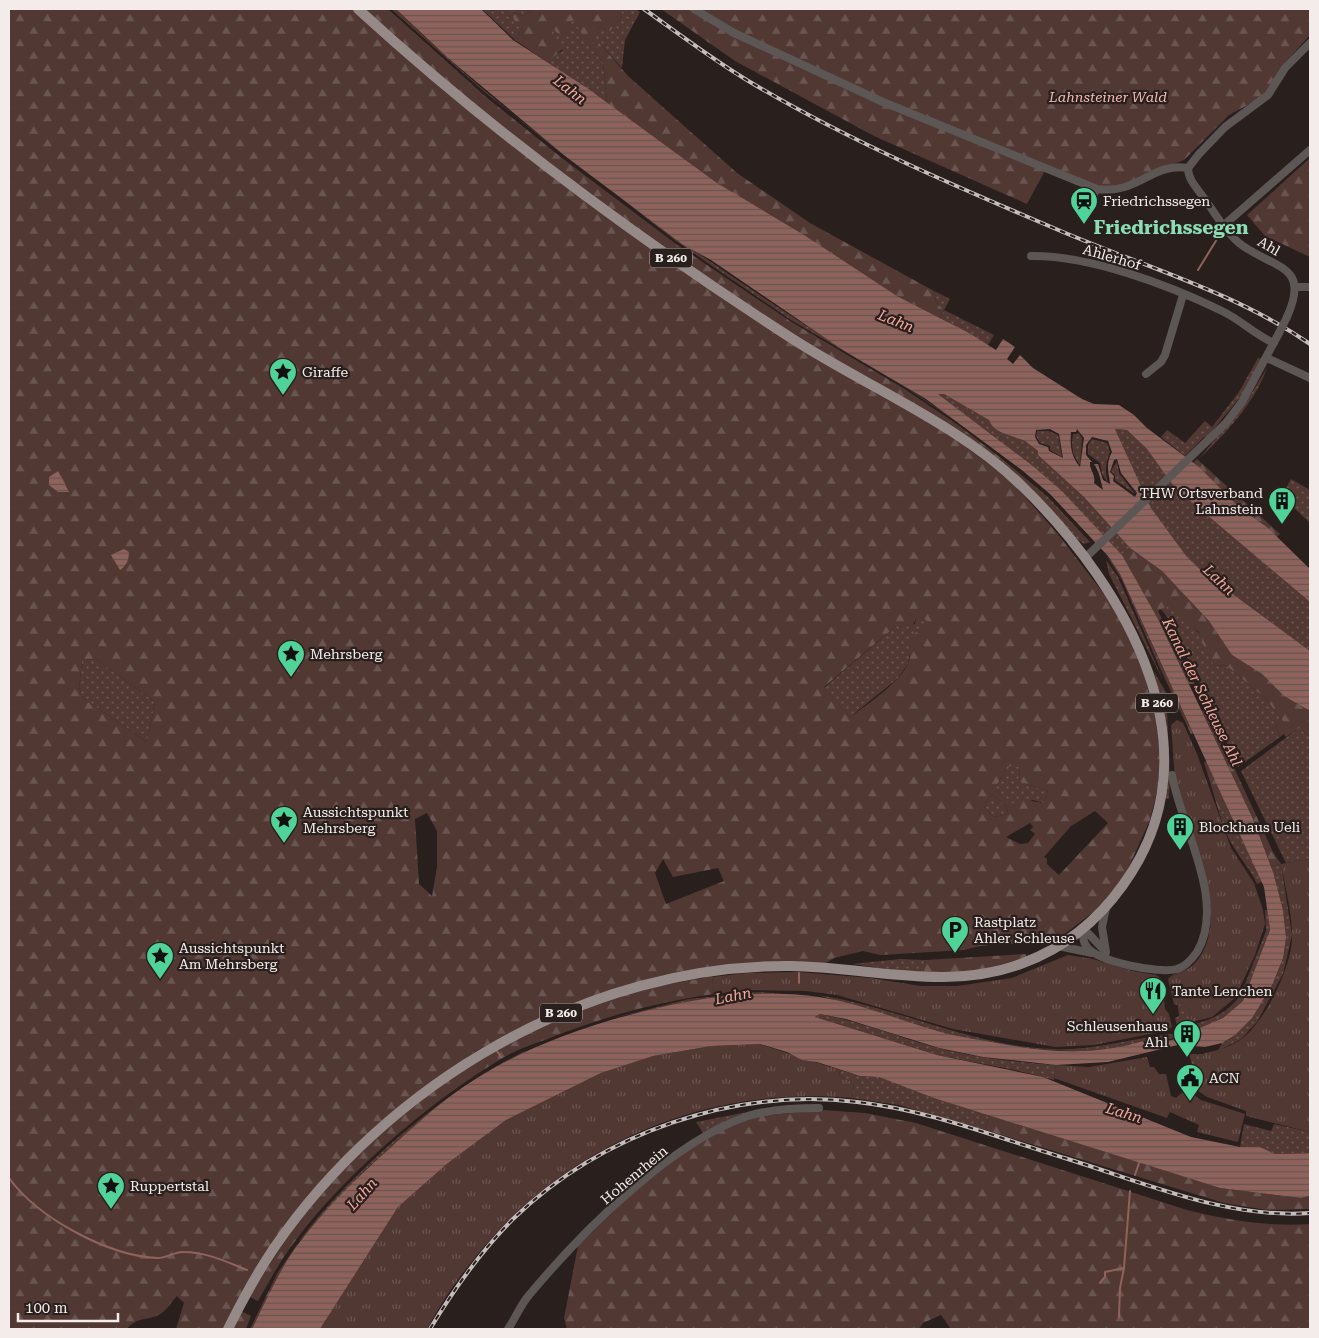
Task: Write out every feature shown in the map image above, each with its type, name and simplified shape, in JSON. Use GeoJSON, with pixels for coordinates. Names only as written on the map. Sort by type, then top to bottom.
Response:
{"type":"FeatureCollection","features":[{"type":"Feature","properties":{"kind":"main road","name":"B 260"},"geometry":{"type":"LineString","coordinates":[[228,1329],[273,1249],[308,1203],[390,1121],[461,1066],[528,1028],[621,992],[672,979],[718,972],[790,966],[865,970],[920,978],[972,976],[1019,965],[1058,946],[1084,928],[1107,906],[1139,862],[1152,829],[1164,776],[1164,740],[1155,693],[1141,650],[1088,556],[1025,489],[984,455],[935,421],[794,341],[614,219],[420,64],[358,9]]}},
{"type":"Feature","properties":{"kind":"street"},"geometry":{"type":"LineString","coordinates":[[694,9],[734,33],[883,102],[1097,190],[1117,190],[1134,186],[1169,167],[1188,168],[1218,134],[1268,95],[1285,68],[1310,43]]}},
{"type":"Feature","properties":{"kind":"street"},"geometry":{"type":"LineString","coordinates":[[1224,224],[1310,150]]}},
{"type":"Feature","properties":{"kind":"street","name":"Ahl"},"geometry":{"type":"LineString","coordinates":[[1188,168],[1188,175],[1191,181],[1242,245],[1287,272],[1293,278],[1296,286]]}},
{"type":"Feature","properties":{"kind":"street"},"geometry":{"type":"LineString","coordinates":[[1081,215],[1097,190]]}},
{"type":"Feature","properties":{"kind":"street","name":"Ahlerhof"},"geometry":{"type":"LineString","coordinates":[[1031,256],[1052,255],[1130,275],[1221,310],[1274,343]]}},
{"type":"Feature","properties":{"kind":"street"},"geometry":{"type":"LineString","coordinates":[[1088,556],[1209,441],[1242,402],[1267,358],[1294,302],[1296,286],[1310,288]]}},
{"type":"Feature","properties":{"kind":"street"},"geometry":{"type":"LineString","coordinates":[[1146,374],[1161,362],[1165,355],[1183,295]]}},
{"type":"Feature","properties":{"kind":"street"},"geometry":{"type":"LineString","coordinates":[[1267,358],[1310,378]]}},
{"type":"Feature","properties":{"kind":"street"},"geometry":{"type":"LineString","coordinates":[[1084,928],[1083,936],[1086,947],[1124,964],[1147,969],[1179,969],[1196,954],[1205,934],[1207,910],[1204,887],[1172,775]]}},
{"type":"Feature","properties":{"kind":"street"},"geometry":{"type":"LineString","coordinates":[[1105,956],[1102,927],[1107,906]]}},
{"type":"Feature","properties":{"kind":"street"},"geometry":{"type":"LineString","coordinates":[[1058,946],[1105,956]]}},
{"type":"Feature","properties":{"kind":"street","name":"Hohenrhein"},"geometry":{"type":"LineString","coordinates":[[508,1329],[528,1296],[575,1243],[636,1187],[696,1142],[716,1130],[760,1113],[819,1108]]}},
{"type":"Feature","properties":{"kind":"green space"},"geometry":{"type":"Polygon","coordinates":[[[9,9],[354,9],[584,200],[957,440],[1012,482],[1057,533],[1114,607],[1139,655],[1156,721],[1160,756],[1158,787],[1150,820],[1126,873],[1113,891],[1096,910],[1054,942],[1045,945],[1021,943],[980,946],[964,950],[880,955],[863,951],[834,958],[826,963],[656,978],[623,986],[564,1008],[478,1050],[422,1089],[311,1194],[263,1256],[222,1329],[176,1329],[184,1303],[177,1296],[159,1315],[135,1322],[127,1329],[9,1329],[9,9]],[[921,617],[916,619],[912,627],[896,626],[824,687],[850,717],[884,692],[906,668],[910,658],[909,638],[927,624],[927,621],[921,617]],[[96,659],[82,660],[79,688],[83,698],[147,742],[155,702],[96,659]],[[1007,766],[995,789],[1016,806],[1025,800],[1044,803],[1048,791],[1020,782],[1019,767],[1007,766]],[[992,794],[984,807],[994,817],[1004,815],[1008,811],[1005,805],[992,794]],[[1095,811],[1071,826],[1044,857],[1047,859],[1047,864],[1059,875],[1108,823],[1095,811]],[[427,813],[415,819],[419,884],[432,896],[437,867],[437,831],[427,813]],[[1030,823],[1006,837],[1020,844],[1028,843],[1035,834],[1030,830],[1033,827],[1030,823]],[[663,859],[655,873],[666,904],[724,881],[718,868],[673,877],[663,859]]]}},
{"type":"Feature","properties":{"kind":"green space"},"geometry":{"type":"Polygon","coordinates":[[[362,9],[388,9],[485,96],[562,158],[676,244],[790,321],[903,388],[958,425],[1001,458],[1000,460],[991,457],[786,332],[608,210],[421,61],[362,9]]]}},
{"type":"Feature","properties":{"kind":"green space"},"geometry":{"type":"Polygon","coordinates":[[[391,9],[396,9],[440,51],[520,120],[488,95],[391,9]]]}},
{"type":"Feature","properties":{"kind":"green space"},"geometry":{"type":"Polygon","coordinates":[[[484,9],[534,9],[523,16],[512,12],[522,28],[515,40],[484,9]]]}},
{"type":"Feature","properties":{"kind":"green space"},"geometry":{"type":"Polygon","coordinates":[[[534,9],[622,9],[622,16],[610,31],[600,27],[593,34],[597,39],[590,46],[573,20],[568,23],[572,30],[564,35],[557,33],[554,29],[549,37],[560,41],[565,47],[547,62],[515,40],[522,28],[516,24],[511,12],[523,16],[534,9]]]}},
{"type":"Feature","properties":{"kind":"green space"},"geometry":{"type":"Polygon","coordinates":[[[622,9],[636,9],[640,12],[625,40],[622,68],[600,44],[595,52],[603,63],[607,103],[547,62],[554,55],[563,51],[549,37],[554,28],[573,20],[597,39],[592,34],[600,27],[610,31],[622,16],[622,9]]]}},
{"type":"Feature","properties":{"kind":"green space","name":"Lahnsteiner Wald"},"geometry":{"type":"Polygon","coordinates":[[[661,9],[1310,9],[1310,35],[1282,66],[1266,91],[1257,100],[1229,115],[1184,160],[1150,173],[1135,183],[1112,187],[1098,186],[1047,167],[1027,204],[874,136],[735,61],[661,9]]]}},
{"type":"Feature","properties":{"kind":"green space"},"geometry":{"type":"Polygon","coordinates":[[[599,43],[628,76],[737,173],[810,223],[934,291],[936,302],[944,310],[940,318],[897,296],[717,183],[607,103],[603,63],[595,52],[599,43]]]}},
{"type":"Feature","properties":{"kind":"green space"},"geometry":{"type":"Polygon","coordinates":[[[520,120],[612,191],[582,169],[520,120]]]}},
{"type":"Feature","properties":{"kind":"green space"},"geometry":{"type":"Polygon","coordinates":[[[1310,158],[1310,257],[1265,236],[1247,215],[1310,158]]]}},
{"type":"Feature","properties":{"kind":"green space"},"geometry":{"type":"Polygon","coordinates":[[[612,191],[782,310],[902,385],[791,320],[676,241],[612,191]]]}},
{"type":"Feature","properties":{"kind":"green space"},"geometry":{"type":"Polygon","coordinates":[[[934,291],[950,299],[944,310],[936,302],[934,291]]]}},
{"type":"Feature","properties":{"kind":"green space"},"geometry":{"type":"Polygon","coordinates":[[[944,310],[994,335],[988,345],[940,318],[944,310]]]}},
{"type":"Feature","properties":{"kind":"green space"},"geometry":{"type":"Polygon","coordinates":[[[1258,358],[1262,359],[1242,395],[1206,438],[1204,437],[1185,456],[1161,437],[1167,430],[1185,443],[1205,421],[1212,427],[1239,392],[1258,358]]]}},
{"type":"Feature","properties":{"kind":"green space"},"geometry":{"type":"Polygon","coordinates":[[[1267,368],[1255,394],[1238,418],[1198,460],[1245,404],[1267,368]]]}},
{"type":"Feature","properties":{"kind":"green space"},"geometry":{"type":"Polygon","coordinates":[[[938,394],[944,394],[989,420],[1000,431],[1025,441],[1039,452],[1038,455],[1084,497],[1130,548],[1122,555],[1062,491],[1033,466],[938,394]]]}},
{"type":"Feature","properties":{"kind":"green space"},"geometry":{"type":"Polygon","coordinates":[[[1115,429],[1127,430],[1147,449],[1175,488],[1310,602],[1310,651],[1203,572],[1187,557],[1151,508],[1115,429]]]}},
{"type":"Feature","properties":{"kind":"green space"},"geometry":{"type":"Polygon","coordinates":[[[1037,431],[1049,431],[1058,435],[1062,457],[1050,450],[1050,446],[1040,443],[1036,436],[1037,431]]]}},
{"type":"Feature","properties":{"kind":"green space"},"geometry":{"type":"Polygon","coordinates":[[[1078,432],[1082,438],[1080,465],[1075,458],[1072,446],[1073,434],[1078,432]]]}},
{"type":"Feature","properties":{"kind":"green space"},"geometry":{"type":"Polygon","coordinates":[[[1092,439],[1107,443],[1110,452],[1106,468],[1108,483],[1102,474],[1100,463],[1088,454],[1088,445],[1092,439]]]}},
{"type":"Feature","properties":{"kind":"green space"},"geometry":{"type":"Polygon","coordinates":[[[1001,458],[1048,497],[1090,542],[1084,544],[1078,540],[1048,506],[999,460],[1001,458]]]}},
{"type":"Feature","properties":{"kind":"green space"},"geometry":{"type":"Polygon","coordinates":[[[1197,459],[1280,534],[1277,537],[1241,509],[1193,463],[1197,459]]]}},
{"type":"Feature","properties":{"kind":"green space"},"geometry":{"type":"Polygon","coordinates":[[[1117,461],[1119,473],[1135,494],[1115,480],[1115,475],[1111,471],[1117,461]]]}},
{"type":"Feature","properties":{"kind":"green space"},"geometry":{"type":"Polygon","coordinates":[[[1291,479],[1310,490],[1310,523],[1276,491],[1278,487],[1285,490],[1291,479]]]}},
{"type":"Feature","properties":{"kind":"green space"},"geometry":{"type":"Polygon","coordinates":[[[1130,548],[1162,571],[1209,621],[1232,655],[1262,674],[1284,696],[1310,711],[1310,737],[1299,728],[1286,737],[1284,734],[1280,737],[1275,726],[1283,721],[1266,699],[1226,665],[1215,666],[1206,652],[1199,632],[1167,606],[1158,611],[1195,684],[1189,684],[1158,619],[1122,555],[1130,548]]]}},
{"type":"Feature","properties":{"kind":"green space"},"geometry":{"type":"Polygon","coordinates":[[[1105,553],[1120,574],[1162,666],[1159,666],[1122,580],[1105,553]]]}},
{"type":"Feature","properties":{"kind":"green space"},"geometry":{"type":"Polygon","coordinates":[[[1106,560],[1118,577],[1163,680],[1109,574],[1106,560]]]}},
{"type":"Feature","properties":{"kind":"green space"},"geometry":{"type":"Polygon","coordinates":[[[1168,605],[1200,634],[1215,666],[1226,665],[1266,699],[1283,721],[1275,726],[1280,737],[1238,767],[1171,622],[1161,609],[1168,605]]]}},
{"type":"Feature","properties":{"kind":"green space"},"geometry":{"type":"Polygon","coordinates":[[[921,617],[928,624],[913,635],[908,664],[897,679],[850,717],[824,688],[896,626],[915,624],[916,619],[921,617]]]}},
{"type":"Feature","properties":{"kind":"green space"},"geometry":{"type":"Polygon","coordinates":[[[96,659],[155,702],[147,742],[83,698],[79,688],[82,660],[96,659]]]}},
{"type":"Feature","properties":{"kind":"green space"},"geometry":{"type":"Polygon","coordinates":[[[1159,666],[1162,666],[1195,733],[1191,734],[1159,666]]]}},
{"type":"Feature","properties":{"kind":"green space"},"geometry":{"type":"Polygon","coordinates":[[[1154,672],[1166,692],[1170,776],[1169,798],[1165,799],[1168,767],[1167,735],[1154,672]]]}},
{"type":"Feature","properties":{"kind":"green space"},"geometry":{"type":"Polygon","coordinates":[[[1207,709],[1273,852],[1281,864],[1271,866],[1253,819],[1202,711],[1207,709]]]}},
{"type":"Feature","properties":{"kind":"green space"},"geometry":{"type":"Polygon","coordinates":[[[1177,720],[1183,723],[1197,754],[1231,848],[1254,883],[1263,910],[1265,924],[1255,955],[1235,998],[1212,1017],[1192,1022],[1189,1009],[1174,1004],[1168,979],[1189,968],[1199,959],[1210,932],[1211,912],[1209,892],[1175,778],[1171,725],[1177,720]]]}},
{"type":"Feature","properties":{"kind":"green space"},"geometry":{"type":"Polygon","coordinates":[[[1299,728],[1310,737],[1310,859],[1286,863],[1241,771],[1299,728]]]}},
{"type":"Feature","properties":{"kind":"green space"},"geometry":{"type":"Polygon","coordinates":[[[1208,761],[1229,809],[1219,812],[1204,762],[1208,761]]]}},
{"type":"Feature","properties":{"kind":"green space"},"geometry":{"type":"Polygon","coordinates":[[[1007,766],[1019,766],[1020,782],[1048,791],[1044,803],[1033,800],[1016,807],[995,789],[1007,766]]]}},
{"type":"Feature","properties":{"kind":"green space"},"geometry":{"type":"Polygon","coordinates":[[[992,794],[1005,805],[1008,811],[1004,815],[994,817],[984,807],[992,794]]]}},
{"type":"Feature","properties":{"kind":"green space"},"geometry":{"type":"Polygon","coordinates":[[[1229,809],[1262,882],[1257,884],[1227,834],[1219,812],[1229,809]]]}},
{"type":"Feature","properties":{"kind":"green space"},"geometry":{"type":"Polygon","coordinates":[[[1310,859],[1310,1132],[1246,1116],[1246,1111],[1207,1097],[1194,1088],[1204,1053],[1232,1045],[1240,1040],[1258,1021],[1275,993],[1288,962],[1292,936],[1290,909],[1281,864],[1310,859]]]}},
{"type":"Feature","properties":{"kind":"green space"},"geometry":{"type":"Polygon","coordinates":[[[1281,864],[1292,935],[1283,974],[1257,1022],[1241,1039],[1218,1051],[1222,1043],[1235,1035],[1286,937],[1283,910],[1271,866],[1281,864]]]}},
{"type":"Feature","properties":{"kind":"green space"},"geometry":{"type":"Polygon","coordinates":[[[1265,910],[1267,910],[1270,930],[1268,940],[1243,1001],[1223,1018],[1190,1034],[1189,1026],[1225,1011],[1241,994],[1266,931],[1265,910]]]}},
{"type":"Feature","properties":{"kind":"green space"},"geometry":{"type":"Polygon","coordinates":[[[1026,954],[1026,957],[979,971],[923,974],[925,960],[1026,954]]]}},
{"type":"Feature","properties":{"kind":"green space"},"geometry":{"type":"Polygon","coordinates":[[[1068,955],[1093,959],[1132,971],[1156,975],[1162,980],[1165,1009],[1169,1014],[1172,1027],[1165,1031],[1094,1045],[1055,1047],[953,1029],[837,995],[806,991],[748,990],[714,994],[712,977],[747,973],[798,972],[871,978],[921,986],[957,986],[1012,978],[1068,955]]]}},
{"type":"Feature","properties":{"kind":"green space"},"geometry":{"type":"Polygon","coordinates":[[[900,959],[925,960],[923,974],[852,964],[900,959]]]}},
{"type":"Feature","properties":{"kind":"green space"},"geometry":{"type":"Polygon","coordinates":[[[712,976],[714,994],[651,1006],[570,1030],[508,1055],[451,1092],[393,1138],[340,1189],[316,1215],[291,1247],[258,1301],[250,1297],[283,1244],[321,1195],[364,1150],[411,1109],[461,1072],[515,1040],[572,1014],[640,990],[712,976]]]}},
{"type":"Feature","properties":{"kind":"green space"},"geometry":{"type":"Polygon","coordinates":[[[759,992],[812,996],[759,995],[710,999],[609,1019],[689,999],[759,992]]]}},
{"type":"Feature","properties":{"kind":"green space"},"geometry":{"type":"Polygon","coordinates":[[[818,995],[877,1008],[964,1034],[1022,1046],[1067,1049],[1169,1034],[1174,1034],[1175,1038],[1152,1042],[1143,1041],[1118,1049],[1097,1052],[1023,1049],[938,1032],[818,995]]]}},
{"type":"Feature","properties":{"kind":"green space"},"geometry":{"type":"Polygon","coordinates":[[[1178,1005],[1189,1009],[1192,1022],[1177,1026],[1175,1018],[1179,1016],[1178,1005]]]}},
{"type":"Feature","properties":{"kind":"green space"},"geometry":{"type":"Polygon","coordinates":[[[820,1014],[952,1051],[996,1059],[1056,1065],[1054,1080],[1015,1070],[937,1055],[815,1017],[820,1014]]]}},
{"type":"Feature","properties":{"kind":"green space"},"geometry":{"type":"Polygon","coordinates":[[[760,1044],[840,1070],[839,1076],[854,1083],[852,1098],[786,1097],[722,1106],[661,1123],[604,1149],[551,1184],[504,1225],[462,1274],[427,1329],[320,1329],[398,1207],[448,1163],[506,1120],[601,1073],[653,1056],[711,1046],[760,1044]]]}},
{"type":"Feature","properties":{"kind":"green space"},"geometry":{"type":"Polygon","coordinates":[[[528,1050],[449,1097],[498,1065],[528,1050]]]}},
{"type":"Feature","properties":{"kind":"green space"},"geometry":{"type":"Polygon","coordinates":[[[1189,1054],[1204,1054],[1194,1088],[1186,1066],[1192,1064],[1189,1054]]]}},
{"type":"Feature","properties":{"kind":"green space"},"geometry":{"type":"Polygon","coordinates":[[[1147,1057],[1150,1067],[1154,1067],[1159,1074],[1166,1074],[1171,1096],[1176,1098],[1186,1089],[1201,1100],[1245,1114],[1238,1142],[1197,1132],[1199,1125],[1170,1112],[1167,1118],[1054,1078],[1056,1065],[1089,1067],[1147,1057]]]}},
{"type":"Feature","properties":{"kind":"green space"},"geometry":{"type":"Polygon","coordinates":[[[840,1070],[860,1076],[879,1077],[989,1115],[985,1130],[899,1105],[852,1098],[854,1083],[839,1076],[840,1070]]]}},
{"type":"Feature","properties":{"kind":"green space"},"geometry":{"type":"Polygon","coordinates":[[[447,1099],[363,1172],[298,1243],[319,1216],[372,1161],[403,1133],[447,1099]]]}},
{"type":"Feature","properties":{"kind":"green space"},"geometry":{"type":"Polygon","coordinates":[[[768,1108],[703,1133],[696,1122],[768,1108]]]}},
{"type":"Feature","properties":{"kind":"green space"},"geometry":{"type":"Polygon","coordinates":[[[823,1110],[865,1113],[916,1123],[1202,1214],[1263,1224],[1310,1224],[1310,1329],[951,1329],[941,1315],[923,1323],[919,1329],[567,1329],[564,1318],[578,1246],[637,1189],[703,1139],[719,1131],[758,1116],[823,1110]]]}},
{"type":"Feature","properties":{"kind":"green space"},"geometry":{"type":"Polygon","coordinates":[[[989,1115],[1220,1188],[1301,1198],[1310,1196],[1310,1209],[1267,1210],[1224,1203],[985,1130],[989,1115]]]}},
{"type":"Feature","properties":{"kind":"green space"},"geometry":{"type":"Polygon","coordinates":[[[1244,1124],[1271,1131],[1274,1124],[1310,1132],[1310,1153],[1275,1154],[1260,1147],[1240,1147],[1244,1124]]]}},
{"type":"Feature","properties":{"kind":"green space"},"geometry":{"type":"Polygon","coordinates":[[[298,1243],[252,1329],[250,1329],[278,1272],[298,1243]]]}},
{"type":"Feature","properties":{"kind":"green space"},"geometry":{"type":"Polygon","coordinates":[[[241,1311],[251,1316],[246,1329],[233,1329],[241,1311]]]}},
{"type":"Feature","properties":{"kind":"water","name":"Lahn"},"geometry":{"type":"Polygon","coordinates":[[[396,9],[481,9],[513,40],[587,88],[717,183],[804,235],[897,296],[969,333],[996,350],[1003,339],[1015,347],[1007,359],[1013,364],[1020,355],[1033,368],[1082,399],[1094,404],[1119,405],[1134,415],[1147,428],[1199,467],[1241,509],[1268,528],[1310,569],[1310,602],[1175,488],[1147,449],[1127,430],[1115,429],[1151,508],[1187,557],[1203,572],[1310,651],[1310,711],[1284,696],[1262,674],[1232,655],[1209,621],[1162,571],[1130,548],[1084,497],[1038,455],[1038,451],[1025,441],[999,431],[991,425],[989,420],[944,394],[938,394],[1033,466],[1062,491],[1122,555],[1158,619],[1253,819],[1273,872],[1283,910],[1286,937],[1283,958],[1272,985],[1252,1018],[1235,1035],[1222,1043],[1205,1047],[1192,1046],[1190,1042],[1108,1062],[1056,1065],[983,1057],[939,1048],[846,1019],[820,1014],[815,1017],[937,1055],[1043,1077],[1191,1137],[1240,1147],[1260,1147],[1275,1154],[1310,1153],[1310,1196],[1301,1198],[1220,1188],[934,1098],[879,1077],[860,1076],[817,1062],[802,1060],[787,1052],[760,1044],[711,1046],[653,1056],[601,1073],[506,1120],[448,1163],[398,1207],[320,1329],[252,1329],[278,1277],[296,1247],[328,1208],[364,1172],[448,1098],[499,1065],[554,1040],[612,1020],[671,1005],[726,996],[783,994],[834,1000],[863,1007],[945,1033],[1021,1047],[1042,1050],[1082,1051],[1102,1050],[1143,1041],[1145,1046],[1189,1036],[1191,1032],[1223,1018],[1243,1001],[1270,930],[1264,887],[1120,574],[1108,556],[1050,494],[1023,471],[926,399],[843,350],[711,260],[682,244],[564,155],[448,58],[396,9]],[[1050,429],[1036,430],[1035,437],[1039,444],[1048,447],[1049,451],[1063,458],[1059,434],[1050,429]],[[1077,429],[1076,432],[1071,432],[1071,447],[1080,467],[1084,438],[1077,429]],[[1092,437],[1086,445],[1086,455],[1092,462],[1090,462],[1090,465],[1094,483],[1103,490],[1094,464],[1098,464],[1103,480],[1110,484],[1108,465],[1112,452],[1108,441],[1092,437]],[[1117,459],[1114,460],[1110,472],[1114,476],[1113,481],[1135,497],[1137,493],[1121,473],[1117,459]]]}},
{"type":"Feature","properties":{"kind":"water"},"geometry":{"type":"Polygon","coordinates":[[[58,471],[69,492],[58,492],[49,485],[49,477],[58,471]]]}},
{"type":"Feature","properties":{"kind":"water"},"geometry":{"type":"Polygon","coordinates":[[[124,549],[129,552],[128,558],[120,570],[111,555],[124,549]]]}},
{"type":"Feature","properties":{"kind":"waterway"},"geometry":{"type":"LineString","coordinates":[[1198,270],[1222,231]]}},
{"type":"Feature","properties":{"kind":"waterway"},"geometry":{"type":"LineString","coordinates":[[799,973],[799,983]]}},
{"type":"Feature","properties":{"kind":"waterway"},"geometry":{"type":"LineString","coordinates":[[497,1051],[501,1057]]}},
{"type":"Feature","properties":{"kind":"waterway"},"geometry":{"type":"LineString","coordinates":[[1135,1175],[1139,1163]]}},
{"type":"Feature","properties":{"kind":"waterway"},"geometry":{"type":"LineString","coordinates":[[9,1178],[37,1207],[76,1232],[97,1242],[138,1256],[158,1258],[175,1253],[192,1252],[216,1258],[247,1270]]}},
{"type":"Feature","properties":{"kind":"waterway"},"geometry":{"type":"LineString","coordinates":[[1119,1317],[1120,1288],[1124,1268],[1130,1191]]}},
{"type":"Feature","properties":{"kind":"waterway"},"geometry":{"type":"LineString","coordinates":[[1100,1283],[1105,1277],[1105,1272],[1124,1268]]}},
{"type":"Feature","properties":{"kind":"railway"},"geometry":{"type":"LineString","coordinates":[[644,9],[736,74],[788,104],[865,144],[1063,232],[1221,295],[1282,326],[1310,344]]}},
{"type":"Feature","properties":{"kind":"railway"},"geometry":{"type":"LineString","coordinates":[[430,1329],[468,1271],[489,1244],[513,1219],[548,1189],[587,1162],[629,1140],[672,1123],[718,1110],[764,1102],[811,1099],[857,1102],[911,1111],[965,1126],[1189,1198],[1249,1211],[1310,1213]]}},
{"type":"Feature","properties":{"kind":"place","name":"Friedrichssegen"},"geometry":{"type":"Point","coordinates":[1084,225]}},
{"type":"Feature","properties":{"kind":"place","name":"Giraffe"},"geometry":{"type":"Point","coordinates":[283,396]}},
{"type":"Feature","properties":{"kind":"place","name":"THW Ortsverband Lahnstein"},"geometry":{"type":"Point","coordinates":[1282,525]}},
{"type":"Feature","properties":{"kind":"place","name":"Mehrsberg"},"geometry":{"type":"Point","coordinates":[291,678]}},
{"type":"Feature","properties":{"kind":"place","name":"Aussichtspunkt Mehrsberg"},"geometry":{"type":"Point","coordinates":[284,844]}},
{"type":"Feature","properties":{"kind":"place","name":"Blockhaus Ueli"},"geometry":{"type":"Point","coordinates":[1180,851]}},
{"type":"Feature","properties":{"kind":"place","name":"Rastplatz Ahler Schleuse"},"geometry":{"type":"Point","coordinates":[955,954]}},
{"type":"Feature","properties":{"kind":"place","name":"Aussichtspunkt Am Mehrsberg"},"geometry":{"type":"Point","coordinates":[160,980]}},
{"type":"Feature","properties":{"kind":"place","name":"Tante Lenchen"},"geometry":{"type":"Point","coordinates":[1153,1015]}},
{"type":"Feature","properties":{"kind":"place","name":"Schleusenhaus Ahl"},"geometry":{"type":"Point","coordinates":[1187,1058]}},
{"type":"Feature","properties":{"kind":"place","name":"ACN"},"geometry":{"type":"Point","coordinates":[1190,1102]}},
{"type":"Feature","properties":{"kind":"place","name":"Ruppertstal"},"geometry":{"type":"Point","coordinates":[111,1210]}},
{"type":"Feature","properties":{"kind":"district","name":"Friedrichssegen"},"geometry":{"type":"Point","coordinates":[1171,227]}},
{"type":"Feature","properties":{"kind":"water label","name":"Kanal der Schleuse Ahl"},"geometry":{"type":"Point","coordinates":[1202,692]}}]}
